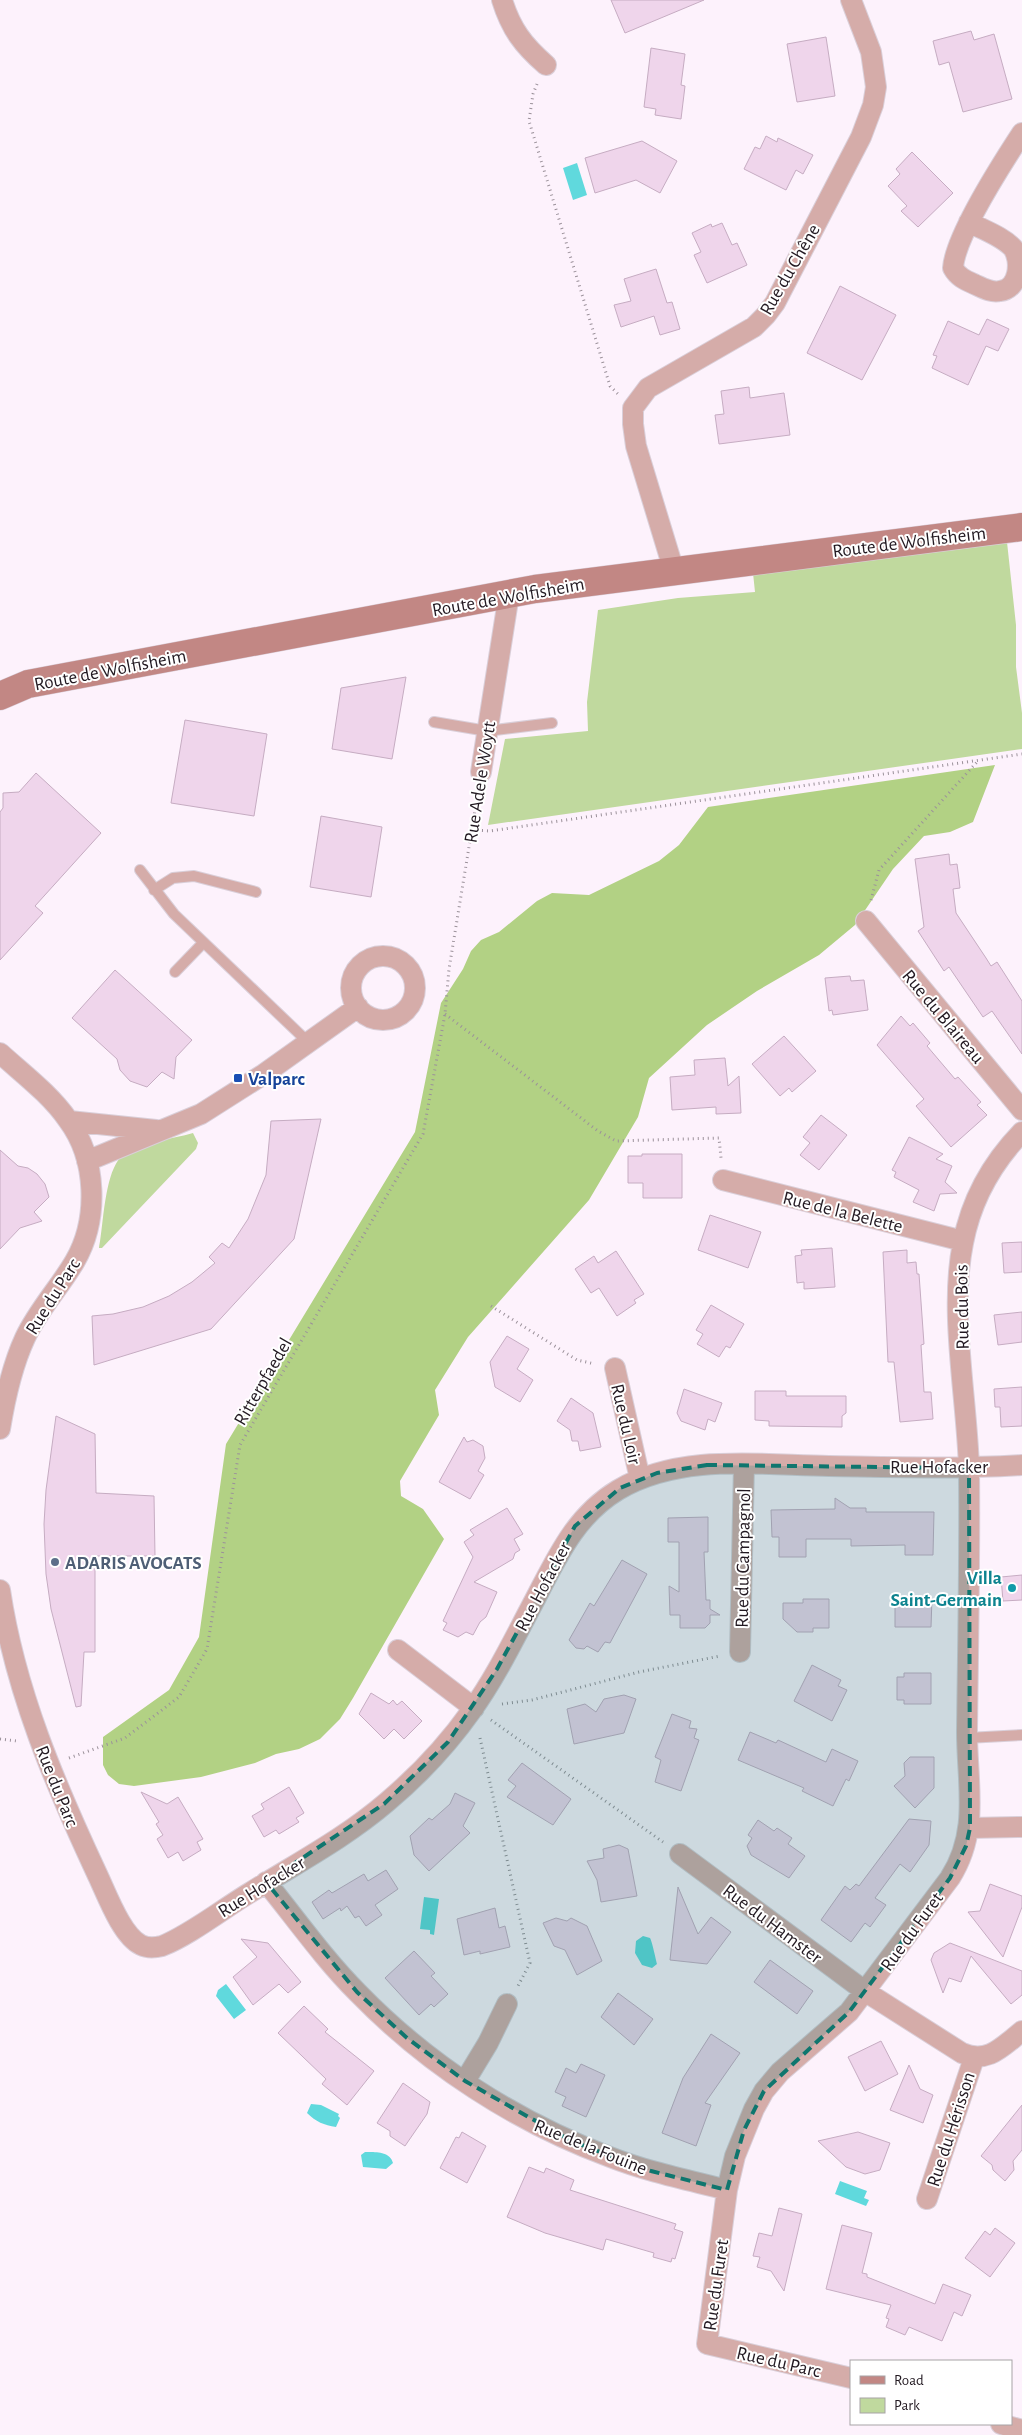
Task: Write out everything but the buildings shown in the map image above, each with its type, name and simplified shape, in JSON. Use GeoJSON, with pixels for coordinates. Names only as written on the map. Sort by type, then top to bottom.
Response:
{"type":"FeatureCollection","features":[{"type":"Feature","properties":{"kind":"main road","name":"Route de Wolfisheim"},"geometry":{"type":"LineString","coordinates":[[0,696],[28,684],[509,594],[1022,527]]}},
{"type":"Feature","properties":{"kind":"street"},"geometry":{"type":"LineString","coordinates":[[502,0],[508,19],[524,46],[546,66]]}},
{"type":"Feature","properties":{"kind":"street","name":"Rue du Chêne"},"geometry":{"type":"LineString","coordinates":[[633,408],[648,388],[754,327],[766,315],[774,303],[861,137],[874,104],[876,87],[871,52],[852,0]]}},
{"type":"Feature","properties":{"kind":"street"},"geometry":{"type":"LineString","coordinates":[[970,222],[1022,133]]}},
{"type":"Feature","properties":{"kind":"street"},"geometry":{"type":"LineString","coordinates":[[633,408],[636,446],[674,571]]}},
{"type":"Feature","properties":{"kind":"street","name":"Rue Adele Woytt"},"geometry":{"type":"LineString","coordinates":[[481,772],[509,594]]}},
{"type":"Feature","properties":{"kind":"street","name":"Rue du Blaireau"},"geometry":{"type":"LineString","coordinates":[[866,921],[1022,1110]]}},
{"type":"Feature","properties":{"kind":"street"},"geometry":{"type":"LineString","coordinates":[[87,1161],[158,1130],[180,1123],[220,1103],[358,1007]]}},
{"type":"Feature","properties":{"kind":"street","name":"Rue du Parc"},"geometry":{"type":"LineString","coordinates":[[0,1053],[60,1110],[69,1121],[87,1161],[91,1178],[92,1198],[82,1246],[76,1259],[26,1337],[7,1392],[0,1429]]}},
{"type":"Feature","properties":{"kind":"street"},"geometry":{"type":"LineString","coordinates":[[69,1121],[158,1130]]}},
{"type":"Feature","properties":{"kind":"street","name":"Rue du Bois"},"geometry":{"type":"LineString","coordinates":[[969,1468],[958,1300],[958,1268],[963,1241],[979,1193],[1008,1146],[1022,1132]]}},
{"type":"Feature","properties":{"kind":"street","name":"Rue de la Belette"},"geometry":{"type":"LineString","coordinates":[[723,1180],[963,1241]]}},
{"type":"Feature","properties":{"kind":"street","name":"Rue du Loir"},"geometry":{"type":"LineString","coordinates":[[615,1368],[640,1479]]}},
{"type":"Feature","properties":{"kind":"street","name":"Rue Hofacker"},"geometry":{"type":"LineString","coordinates":[[164,1945],[335,1841],[384,1804],[426,1766],[448,1742],[474,1708],[575,1526],[602,1501],[640,1479],[678,1468],[744,1464],[969,1468],[1022,1464]]}},
{"type":"Feature","properties":{"kind":"street","name":"Rue du Campagnol"},"geometry":{"type":"LineString","coordinates":[[740,1652],[744,1464]]}},
{"type":"Feature","properties":{"kind":"street","name":"Rue du Furet"},"geometry":{"type":"LineString","coordinates":[[707,2344],[727,2190],[735,2156],[744,2130],[764,2091],[780,2072],[836,2026],[866,1992],[960,1862],[970,1828],[967,1738],[969,1468]]}},
{"type":"Feature","properties":{"kind":"street","name":"Rue du Parc"},"geometry":{"type":"LineString","coordinates":[[0,1590],[12,1653],[23,1692],[47,1759],[72,1820],[126,1931],[134,1941],[143,1947],[153,1948],[164,1945]]}},
{"type":"Feature","properties":{"kind":"street"},"geometry":{"type":"LineString","coordinates":[[398,1650],[474,1708]]}},
{"type":"Feature","properties":{"kind":"street"},"geometry":{"type":"LineString","coordinates":[[970,1828],[1022,1827]]}},
{"type":"Feature","properties":{"kind":"street","name":"Rue du Hamster"},"geometry":{"type":"LineString","coordinates":[[680,1854],[866,1992]]}},
{"type":"Feature","properties":{"kind":"street","name":"Rue de la Fouine"},"geometry":{"type":"LineString","coordinates":[[266,1882],[357,1992],[407,2038],[465,2081],[532,2122],[570,2141],[651,2171],[727,2190]]}},
{"type":"Feature","properties":{"kind":"street","name":"Rue du Hérisson"},"geometry":{"type":"LineString","coordinates":[[866,1992],[946,2044],[974,2058],[986,2057],[1022,2031]]}},
{"type":"Feature","properties":{"kind":"street"},"geometry":{"type":"LineString","coordinates":[[465,2081],[488,2043],[507,2004]]}},
{"type":"Feature","properties":{"kind":"street","name":"Rue du Hérisson"},"geometry":{"type":"LineString","coordinates":[[927,2199],[974,2058]]}},
{"type":"Feature","properties":{"kind":"street","name":"Rue du Parc"},"geometry":{"type":"LineString","coordinates":[[707,2344],[850,2378]]}},
{"type":"Feature","properties":{"kind":"street"},"geometry":{"type":"LineString","coordinates":[[1004,2425],[1022,2430]]}},
{"type":"Feature","properties":{"kind":"lane"},"geometry":{"type":"LineString","coordinates":[[434,722],[487,731],[552,723]]}},
{"type":"Feature","properties":{"kind":"lane"},"geometry":{"type":"LineString","coordinates":[[140,870],[154,890],[203,943],[308,1042]]}},
{"type":"Feature","properties":{"kind":"lane"},"geometry":{"type":"LineString","coordinates":[[154,890],[173,878],[194,876],[256,892]]}},
{"type":"Feature","properties":{"kind":"lane"},"geometry":{"type":"LineString","coordinates":[[175,972],[203,943]]}},
{"type":"Feature","properties":{"kind":"lane"},"geometry":{"type":"LineString","coordinates":[[967,1738],[1022,1734]]}},
{"type":"Feature","properties":{"kind":"path"},"geometry":{"type":"LineString","coordinates":[[546,66],[533,94],[529,121],[610,386],[633,408]]}},
{"type":"Feature","properties":{"kind":"path"},"geometry":{"type":"LineString","coordinates":[[472,830],[490,831],[1022,754]]}},
{"type":"Feature","properties":{"kind":"path"},"geometry":{"type":"LineString","coordinates":[[866,921],[879,870],[977,762]]}},
{"type":"Feature","properties":{"kind":"path","name":"Rue Adele Woytt"},"geometry":{"type":"LineString","coordinates":[[449,969],[481,772]]}},
{"type":"Feature","properties":{"kind":"path","name":"Ritterpfaedel"},"geometry":{"type":"LineString","coordinates":[[62,1760],[125,1738],[179,1697],[207,1649],[240,1445],[423,1134],[445,1014],[449,969]]}},
{"type":"Feature","properties":{"kind":"path"},"geometry":{"type":"LineString","coordinates":[[445,1014],[598,1131],[616,1141],[719,1138],[723,1180]]}},
{"type":"Feature","properties":{"kind":"path"},"geometry":{"type":"LineString","coordinates":[[491,1306],[577,1360],[615,1368]]}},
{"type":"Feature","properties":{"kind":"path"},"geometry":{"type":"LineString","coordinates":[[474,1708],[532,1700],[639,1672],[740,1652]]}},
{"type":"Feature","properties":{"kind":"path"},"geometry":{"type":"LineString","coordinates":[[474,1708],[680,1854]]}},
{"type":"Feature","properties":{"kind":"path"},"geometry":{"type":"LineString","coordinates":[[474,1708],[530,1964],[507,2004]]}},
{"type":"Feature","properties":{"kind":"highlighted area"},"geometry":{"type":"Polygon","coordinates":[[[707,1465],[969,1468],[970,1828],[966,1846],[950,1878],[849,2012],[764,2091],[744,2130],[727,2190],[651,2171],[571,2141],[465,2081],[407,2038],[357,1992],[266,1882],[384,1804],[448,1742],[497,1669],[575,1526],[620,1488],[657,1473],[707,1465]]]}},
{"type":"Feature","properties":{"kind":"green space"},"geometry":{"type":"Polygon","coordinates":[[[1007,542],[1016,625],[1016,667],[1022,713],[1022,749],[488,825],[505,739],[588,731],[587,702],[598,610],[678,598],[755,592],[753,573],[1007,542]]]}},
{"type":"Feature","properties":{"kind":"green space"},"geometry":{"type":"Polygon","coordinates":[[[995,765],[973,822],[950,832],[924,836],[893,869],[855,925],[819,955],[757,991],[707,1025],[649,1078],[638,1117],[589,1200],[468,1337],[435,1390],[439,1415],[400,1481],[401,1496],[423,1509],[444,1539],[340,1719],[320,1739],[299,1749],[276,1754],[255,1763],[201,1777],[134,1786],[119,1784],[108,1775],[103,1765],[103,1737],[169,1690],[199,1637],[226,1444],[415,1132],[441,1003],[463,969],[471,951],[481,940],[499,932],[537,901],[552,893],[589,895],[659,861],[679,845],[708,807],[995,765]]]}},
{"type":"Feature","properties":{"kind":"green space"},"geometry":{"type":"Polygon","coordinates":[[[193,1133],[198,1143],[196,1149],[102,1248],[99,1248],[109,1182],[119,1160],[126,1153],[142,1146],[193,1133]]]}},
{"type":"Feature","properties":{"kind":"water"},"geometry":{"type":"Polygon","coordinates":[[[577,163],[587,195],[573,200],[563,168],[577,163]]]}},
{"type":"Feature","properties":{"kind":"water"},"geometry":{"type":"Polygon","coordinates":[[[424,1897],[439,1899],[434,1935],[430,1934],[430,1930],[420,1929],[424,1897]]]}},
{"type":"Feature","properties":{"kind":"water"},"geometry":{"type":"Polygon","coordinates":[[[643,1936],[650,1938],[652,1943],[657,1964],[652,1968],[642,1965],[635,1953],[636,1941],[643,1936]]]}},
{"type":"Feature","properties":{"kind":"water"},"geometry":{"type":"Polygon","coordinates":[[[226,1984],[246,2010],[234,2019],[216,1996],[218,1990],[226,1984]]]}},
{"type":"Feature","properties":{"kind":"water"},"geometry":{"type":"Polygon","coordinates":[[[311,2104],[321,2105],[339,2114],[340,2118],[336,2127],[320,2123],[310,2116],[307,2113],[311,2104]]]}},
{"type":"Feature","properties":{"kind":"water"},"geometry":{"type":"Polygon","coordinates":[[[365,2152],[385,2154],[389,2156],[393,2163],[386,2169],[363,2167],[361,2155],[365,2152]]]}},
{"type":"Feature","properties":{"kind":"water"},"geometry":{"type":"Polygon","coordinates":[[[840,2181],[867,2191],[864,2198],[869,2200],[866,2206],[835,2194],[840,2181]]]}},
{"type":"Feature","properties":{"kind":"place","name":"Valparc"},"geometry":{"type":"Point","coordinates":[238,1078]}},
{"type":"Feature","properties":{"kind":"place","name":"ADARIS AVOCATS"},"geometry":{"type":"Point","coordinates":[55,1562]}},
{"type":"Feature","properties":{"kind":"place","name":"Villa Saint-Germain"},"geometry":{"type":"Point","coordinates":[1012,1588]}}]}
